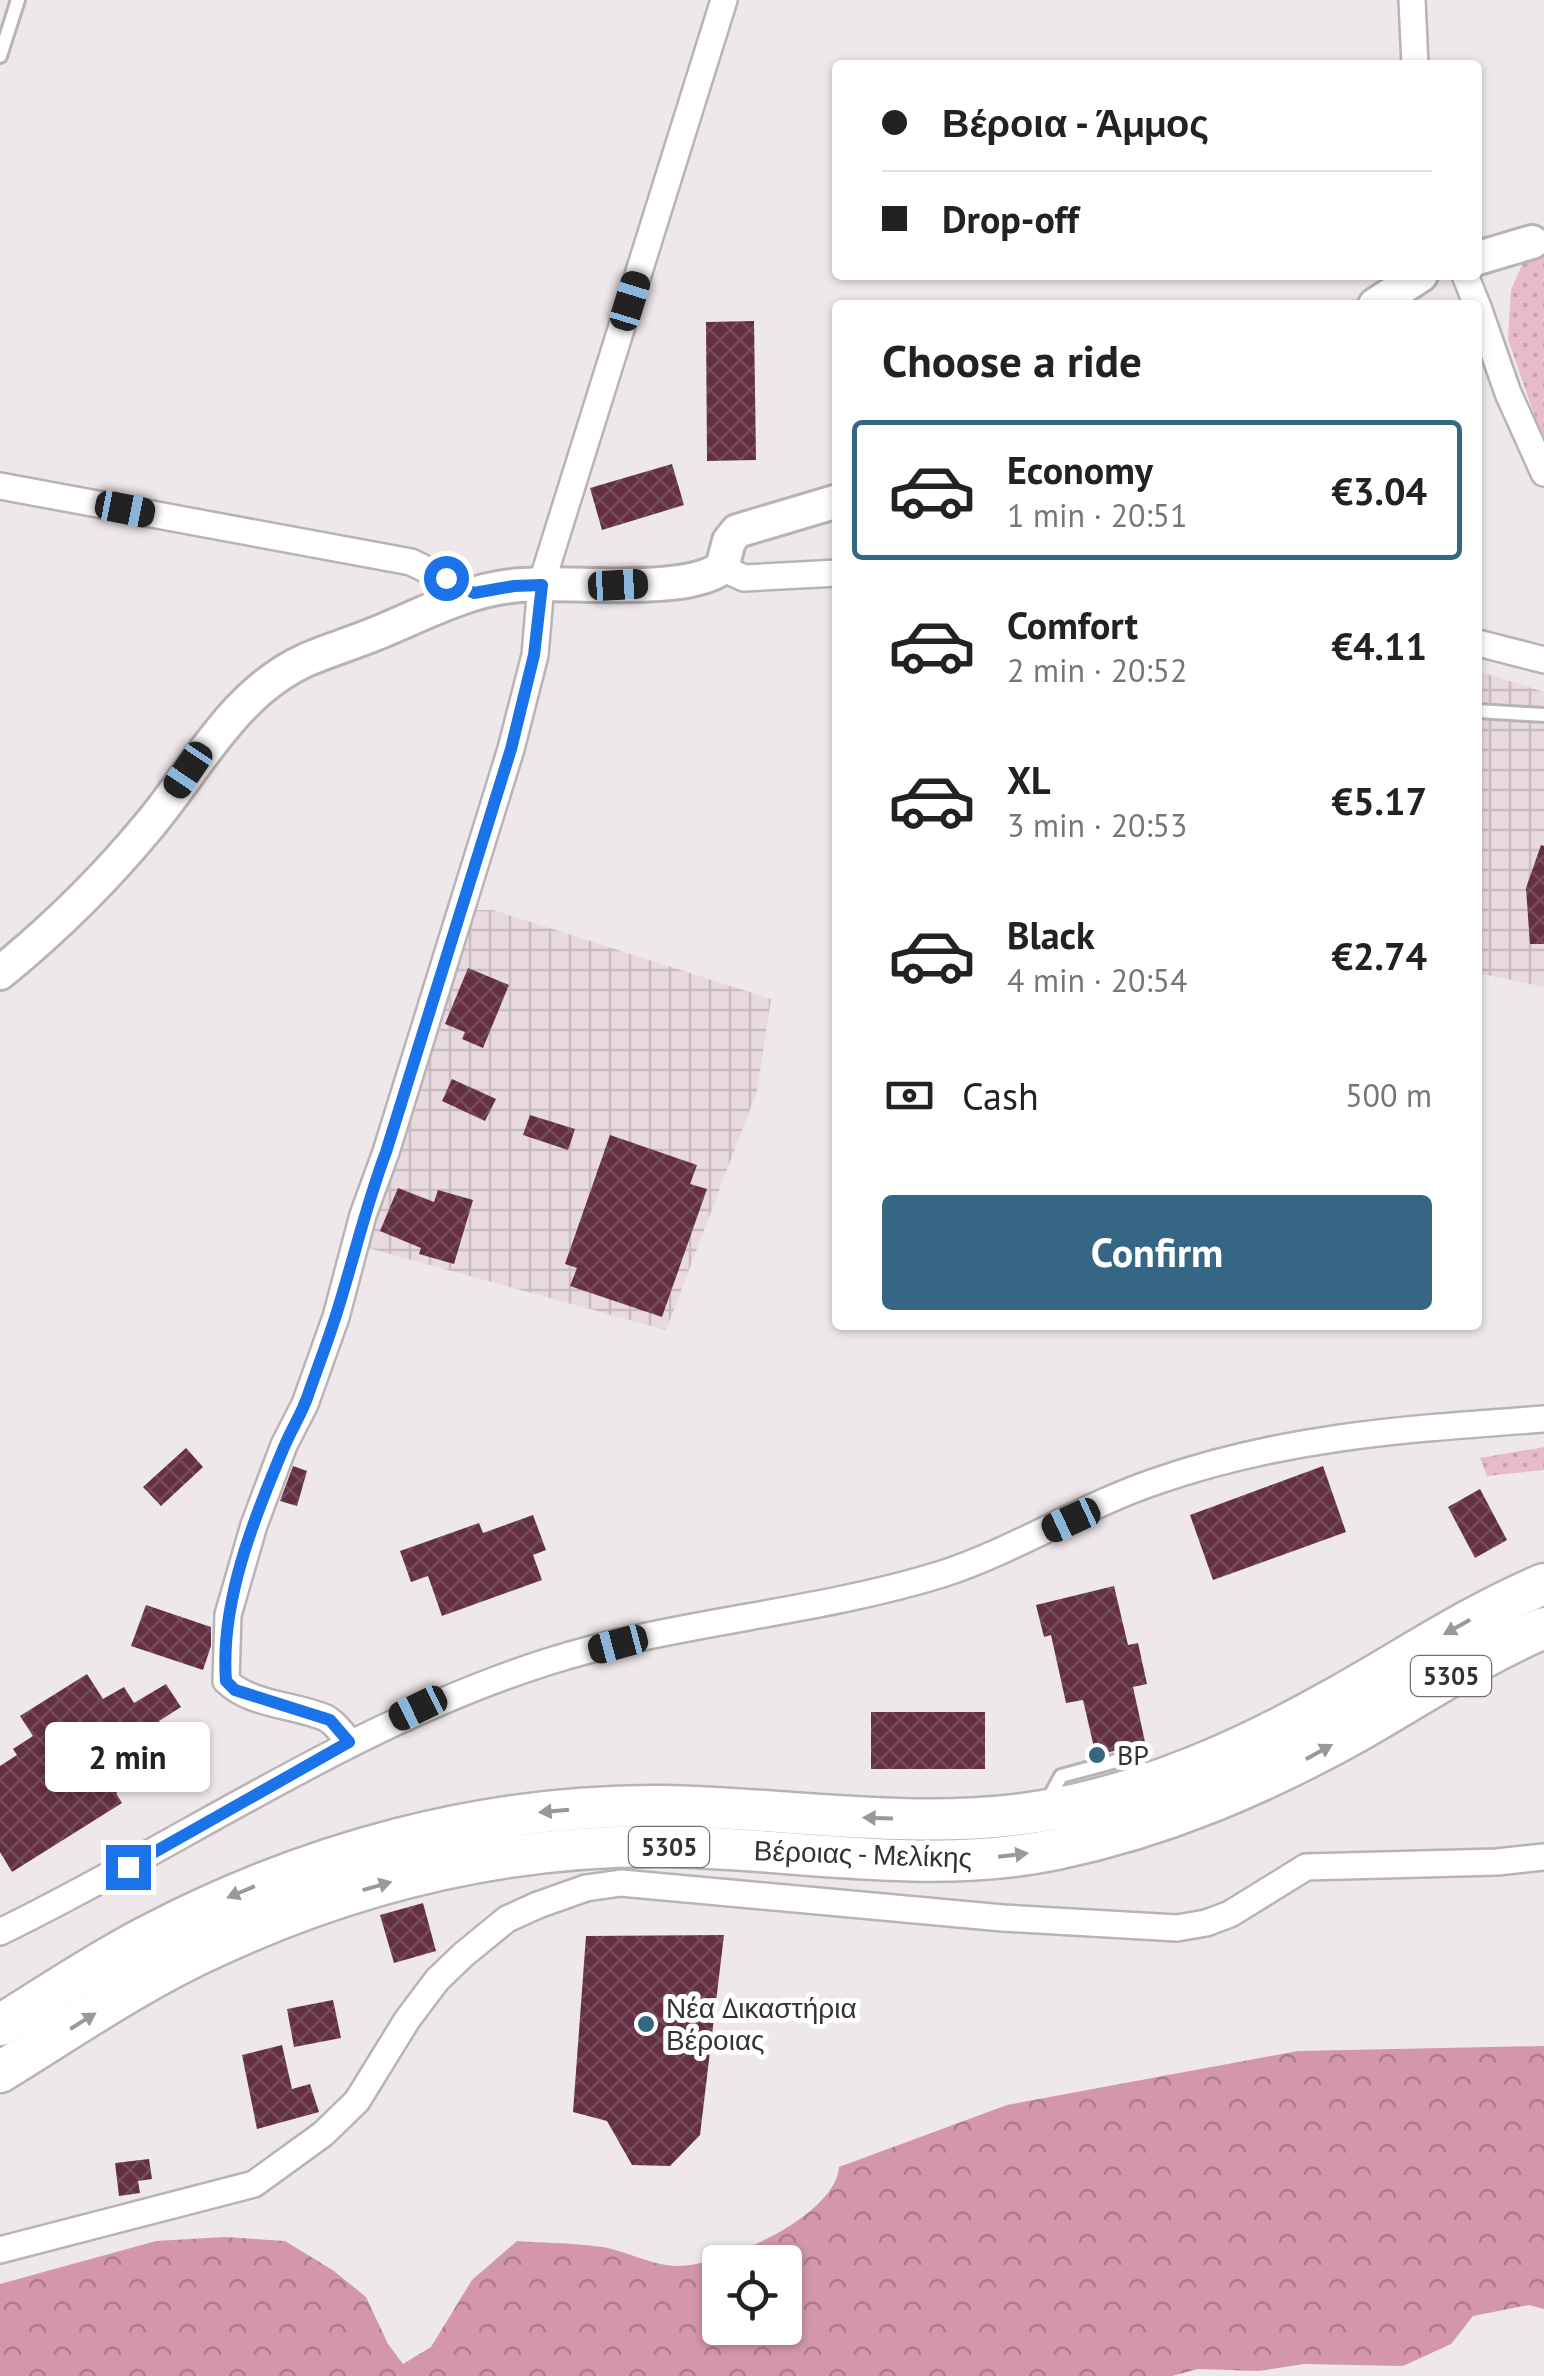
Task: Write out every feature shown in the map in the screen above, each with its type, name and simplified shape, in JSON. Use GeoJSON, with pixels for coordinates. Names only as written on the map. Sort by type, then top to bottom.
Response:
{"type":"FeatureCollection","features":[{"type":"Feature","properties":{"kind":"main road","name":"Βέροιας - Μελίκης"},"geometry":{"type":"LineString","coordinates":[[0,2025],[93,1967],[194,1912],[301,1867],[428,1831],[552,1810],[664,1806],[888,1819],[965,1819],[1045,1810],[1155,1783],[1285,1725],[1467,1622],[1544,1584]]}},
{"type":"Feature","properties":{"kind":"main road","name":"Βέροιας - Μελίκης"},"geometry":{"type":"LineString","coordinates":[[0,2072],[115,2000],[211,1948],[316,1904],[436,1870],[554,1850],[620,1847],[880,1859],[967,1859],[1053,1850],[1150,1826],[1207,1806],[1300,1762],[1544,1628]]}},
{"type":"Feature","properties":{"kind":"street"},"geometry":{"type":"LineString","coordinates":[[349,1742],[330,1720],[250,1696],[226,1681],[228,1615],[254,1525],[284,1445],[305,1404],[336,1317],[363,1215],[511,749],[534,655],[542,585],[724,0]]}},
{"type":"Feature","properties":{"kind":"street"},"geometry":{"type":"LineString","coordinates":[[1412,0],[1415,60]]}},
{"type":"Feature","properties":{"kind":"street"},"geometry":{"type":"LineString","coordinates":[[1482,257],[1532,242]]}},
{"type":"Feature","properties":{"kind":"street"},"geometry":{"type":"LineString","coordinates":[[1383,300],[1413,280]]}},
{"type":"Feature","properties":{"kind":"street"},"geometry":{"type":"LineString","coordinates":[[1482,320],[1508,393],[1544,473]]}},
{"type":"Feature","properties":{"kind":"street"},"geometry":{"type":"LineString","coordinates":[[0,486],[411,562],[474,593]]}},
{"type":"Feature","properties":{"kind":"street"},"geometry":{"type":"LineString","coordinates":[[0,973],[32,948],[99,880],[152,822],[218,734],[275,676],[474,593],[514,586],[708,578],[722,568],[729,541],[736,531],[832,503]]}},
{"type":"Feature","properties":{"kind":"street"},"geometry":{"type":"LineString","coordinates":[[722,568],[744,578],[832,573]]}},
{"type":"Feature","properties":{"kind":"street"},"geometry":{"type":"LineString","coordinates":[[1482,644],[1544,660]]}},
{"type":"Feature","properties":{"kind":"street"},"geometry":{"type":"LineString","coordinates":[[0,1932],[100,1883],[349,1742],[418,1708],[548,1661],[869,1594],[940,1574],[995,1556],[1152,1483],[1239,1457],[1326,1438],[1544,1419]]}},
{"type":"Feature","properties":{"kind":"street"},"geometry":{"type":"LineString","coordinates":[[0,2250],[254,2184],[323,2134],[357,2101],[407,2020],[437,1980],[463,1955],[507,1920],[586,1888],[622,1883],[1020,1919],[1177,1928],[1206,1924],[1230,1914],[1306,1867],[1497,1862],[1544,1857]]}},
{"type":"Feature","properties":{"kind":"lane"},"geometry":{"type":"LineString","coordinates":[[0,56],[18,0]]}},
{"type":"Feature","properties":{"kind":"lane"},"geometry":{"type":"LineString","coordinates":[[1482,711],[1544,715]]}},
{"type":"Feature","properties":{"kind":"shaded area"},"geometry":{"type":"Polygon","coordinates":[[[1544,251],[1544,443],[1508,339],[1511,290],[1526,256],[1544,251]]]}},
{"type":"Feature","properties":{"kind":"shaded area"},"geometry":{"type":"Polygon","coordinates":[[[1482,672],[1544,692],[1544,987],[1482,974],[1482,672]]]}},
{"type":"Feature","properties":{"kind":"shaded area"},"geometry":{"type":"Polygon","coordinates":[[[473,910],[493,910],[771,999],[757,1091],[666,1330],[368,1248],[473,910]]]}},
{"type":"Feature","properties":{"kind":"shaded area"},"geometry":{"type":"Polygon","coordinates":[[[1544,1447],[1544,1470],[1487,1476],[1480,1458],[1544,1447]]]}},
{"type":"Feature","properties":{"kind":"green space"},"geometry":{"type":"Polygon","coordinates":[[[1544,2046],[1544,2309],[1529,2305],[1473,2316],[1451,2344],[1403,2366],[1304,2364],[1259,2371],[1198,2369],[1172,2376],[0,2376],[0,2284],[156,2241],[225,2237],[285,2241],[334,2271],[366,2297],[388,2344],[403,2364],[431,2347],[472,2280],[517,2241],[602,2247],[668,2265],[702,2263],[702,2345],[802,2345],[802,2245],[753,2245],[798,2220],[819,2203],[833,2185],[839,2167],[1007,2105],[1298,2051],[1544,2046]]]}},
{"type":"Feature","properties":{"kind":"building"},"geometry":{"type":"Polygon","coordinates":[[[754,321],[756,460],[707,461],[706,322],[754,321]]]}},
{"type":"Feature","properties":{"kind":"building"},"geometry":{"type":"Polygon","coordinates":[[[672,464],[684,505],[602,530],[590,488],[672,464]]]}},
{"type":"Feature","properties":{"kind":"building"},"geometry":{"type":"Polygon","coordinates":[[[1541,845],[1544,944],[1530,944],[1526,888],[1541,845]]]}},
{"type":"Feature","properties":{"kind":"building"},"geometry":{"type":"Polygon","coordinates":[[[468,968],[509,985],[483,1048],[462,1039],[465,1032],[445,1024],[468,968]]]}},
{"type":"Feature","properties":{"kind":"building"},"geometry":{"type":"Polygon","coordinates":[[[452,1079],[496,1099],[485,1121],[442,1101],[452,1079]]]}},
{"type":"Feature","properties":{"kind":"building"},"geometry":{"type":"Polygon","coordinates":[[[530,1115],[575,1129],[568,1150],[523,1135],[530,1115]]]}},
{"type":"Feature","properties":{"kind":"building"},"geometry":{"type":"Polygon","coordinates":[[[610,1135],[697,1165],[690,1184],[707,1189],[662,1317],[570,1286],[577,1268],[565,1264],[610,1135]]]}},
{"type":"Feature","properties":{"kind":"building"},"geometry":{"type":"Polygon","coordinates":[[[398,1188],[434,1202],[438,1190],[473,1200],[454,1264],[419,1254],[421,1248],[380,1231],[398,1188]]]}},
{"type":"Feature","properties":{"kind":"building"},"geometry":{"type":"Polygon","coordinates":[[[186,1448],[203,1467],[161,1506],[143,1487],[186,1448]]]}},
{"type":"Feature","properties":{"kind":"building"},"geometry":{"type":"Polygon","coordinates":[[[293,1466],[307,1471],[297,1506],[280,1501],[293,1466]]]}},
{"type":"Feature","properties":{"kind":"building"},"geometry":{"type":"Polygon","coordinates":[[[1323,1466],[1346,1532],[1213,1580],[1190,1515],[1323,1466]]]}},
{"type":"Feature","properties":{"kind":"building"},"geometry":{"type":"Polygon","coordinates":[[[1480,1489],[1507,1540],[1475,1558],[1448,1507],[1480,1489]]]}},
{"type":"Feature","properties":{"kind":"building"},"geometry":{"type":"Polygon","coordinates":[[[533,1515],[546,1550],[533,1555],[542,1580],[442,1616],[428,1576],[411,1582],[400,1551],[479,1523],[483,1533],[533,1515]]]}},
{"type":"Feature","properties":{"kind":"building"},"geometry":{"type":"Polygon","coordinates":[[[1114,1586],[1128,1645],[1138,1643],[1147,1684],[1133,1687],[1147,1751],[1121,1749],[1096,1756],[1083,1700],[1066,1703],[1051,1635],[1044,1637],[1036,1605],[1114,1586]]]}},
{"type":"Feature","properties":{"kind":"building"},"geometry":{"type":"Polygon","coordinates":[[[146,1605],[211,1627],[211,1646],[203,1670],[131,1646],[146,1605]]]}},
{"type":"Feature","properties":{"kind":"building"},"geometry":{"type":"Polygon","coordinates":[[[87,1674],[103,1699],[124,1687],[134,1703],[166,1684],[181,1707],[159,1721],[179,1753],[116,1793],[122,1803],[12,1872],[0,1852],[0,1766],[17,1755],[13,1749],[33,1736],[20,1716],[87,1674]]]}},
{"type":"Feature","properties":{"kind":"building"},"geometry":{"type":"Polygon","coordinates":[[[871,1712],[985,1712],[985,1769],[871,1769],[871,1712]]]}},
{"type":"Feature","properties":{"kind":"building"},"geometry":{"type":"Polygon","coordinates":[[[423,1903],[436,1951],[394,1963],[380,1915],[423,1903]]]}},
{"type":"Feature","properties":{"kind":"building","name":"Νέα Δικαστήρια Βέροιας"},"geometry":{"type":"Polygon","coordinates":[[[724,1935],[700,2135],[670,2166],[632,2165],[607,2121],[573,2112],[586,1936],[724,1935]]]}},
{"type":"Feature","properties":{"kind":"building"},"geometry":{"type":"Polygon","coordinates":[[[333,2000],[341,2038],[294,2047],[287,2009],[333,2000]]]}},
{"type":"Feature","properties":{"kind":"building"},"geometry":{"type":"Polygon","coordinates":[[[282,2045],[292,2089],[310,2084],[319,2112],[257,2129],[242,2055],[282,2045]]]}},
{"type":"Feature","properties":{"kind":"building"},"geometry":{"type":"Polygon","coordinates":[[[149,2159],[152,2179],[138,2181],[140,2193],[119,2196],[115,2163],[149,2159]]]}},
{"type":"Feature","properties":{"kind":"place","name":"BP"},"geometry":{"type":"Point","coordinates":[1097,1755]}},
{"type":"Feature","properties":{"kind":"place","name":"Νέα Δικαστήρια Βέροιας"},"geometry":{"type":"Point","coordinates":[646,2024]}},
{"type":"Feature","properties":{"kind":"route"},"geometry":{"type":"LineString","coordinates":[[128,1867],[349,1742],[330,1720],[235,1690],[226,1681],[224,1660],[228,1615],[254,1525],[284,1445],[305,1404],[336,1317],[363,1215],[511,749],[534,655],[542,585],[474,593],[446,578]]}}]}
